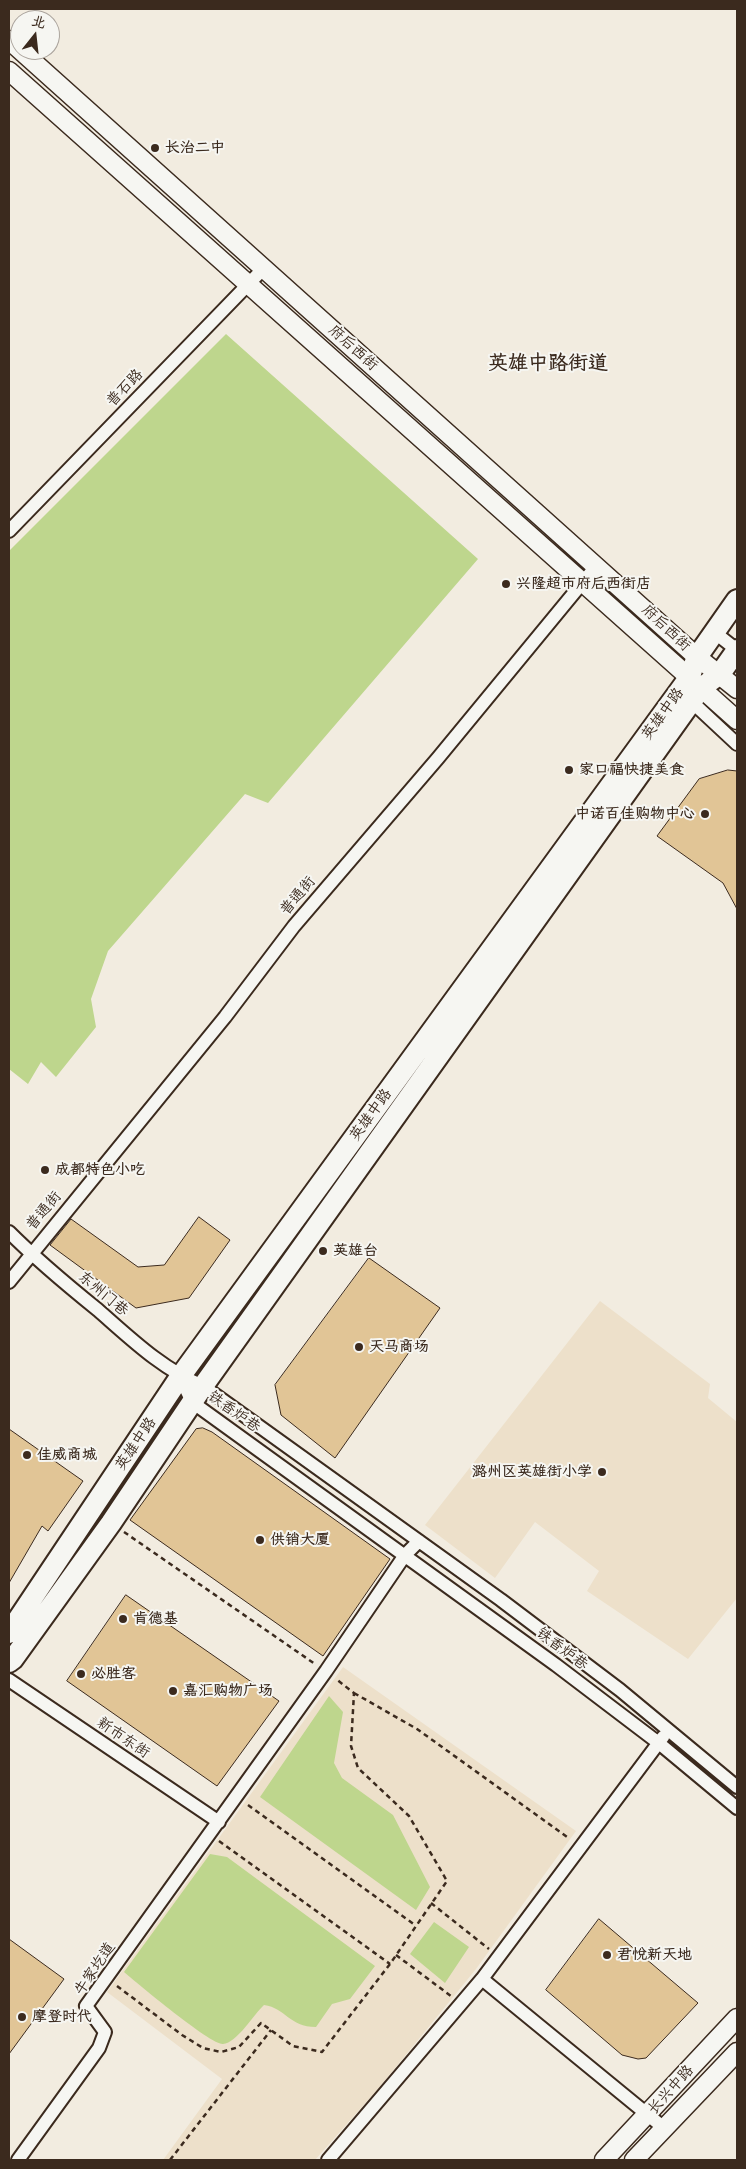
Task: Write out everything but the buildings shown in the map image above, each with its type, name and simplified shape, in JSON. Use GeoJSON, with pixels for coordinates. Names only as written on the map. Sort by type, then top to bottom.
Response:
{"type":"FeatureCollection","features":[{"type":"Feature","properties":{"kind":"main road","name":"府后西街"},"geometry":{"type":"LineString","coordinates":[[9,40],[597,565],[697,657],[737,689]]}},
{"type":"Feature","properties":{"kind":"main road","name":"府后西街"},"geometry":{"type":"LineString","coordinates":[[9,71],[583,584],[694,689],[737,720]]}},
{"type":"Feature","properties":{"kind":"main road","name":"英雄中路"},"geometry":{"type":"LineString","coordinates":[[9,1662],[111,1523],[197,1394],[694,689],[697,657],[737,600]]}},
{"type":"Feature","properties":{"kind":"main road","name":"英雄中路"},"geometry":{"type":"LineString","coordinates":[[9,1633],[180,1377],[694,689],[720,674],[737,650]]}},
{"type":"Feature","properties":{"kind":"main road","name":"长兴中路"},"geometry":{"type":"LineString","coordinates":[[604,2160],[737,2018]]}},
{"type":"Feature","properties":{"kind":"main road","name":"长兴中路"},"geometry":{"type":"LineString","coordinates":[[634,2160],[737,2052]]}},
{"type":"Feature","properties":{"kind":"street","name":"普石路"},"geometry":{"type":"LineString","coordinates":[[9,531],[264,268]]}},
{"type":"Feature","properties":{"kind":"street","name":"普通街"},"geometry":{"type":"LineString","coordinates":[[9,1282],[30,1253],[225,1017],[294,926],[438,758],[597,565]]}},
{"type":"Feature","properties":{"kind":"street"},"geometry":{"type":"LineString","coordinates":[[714,632],[737,650]]}},
{"type":"Feature","properties":{"kind":"street"},"geometry":{"type":"LineString","coordinates":[[694,689],[737,744]]}},
{"type":"Feature","properties":{"kind":"street","name":"东州门巷"},"geometry":{"type":"LineString","coordinates":[[9,1232],[30,1253],[180,1377]]}},
{"type":"Feature","properties":{"kind":"street","name":"铁香炉巷"},"geometry":{"type":"LineString","coordinates":[[180,1377],[197,1394],[405,1555],[556,1664],[660,1744],[737,1808]]}},
{"type":"Feature","properties":{"kind":"street","name":"铁香炉巷"},"geometry":{"type":"LineString","coordinates":[[180,1377],[197,1394],[418,1541],[509,1606],[668,1728],[737,1787]]}},
{"type":"Feature","properties":{"kind":"street","name":"牛家圪道"},"geometry":{"type":"LineString","coordinates":[[18,2160],[98,2048],[106,2032],[86,2006],[326,1671],[405,1555],[418,1541]]}},
{"type":"Feature","properties":{"kind":"street","name":"新市东街"},"geometry":{"type":"LineString","coordinates":[[9,1680],[219,1822]]}},
{"type":"Feature","properties":{"kind":"street"},"geometry":{"type":"LineString","coordinates":[[328,2160],[482,1979],[660,1744],[668,1728]]}},
{"type":"Feature","properties":{"kind":"street"},"geometry":{"type":"LineString","coordinates":[[482,1979],[664,2128]]}},
{"type":"Feature","properties":{"kind":"path"},"geometry":{"type":"LineString","coordinates":[[111,1523],[326,1671],[354,1693],[417,1729],[581,1848]]}},
{"type":"Feature","properties":{"kind":"path"},"geometry":{"type":"LineString","coordinates":[[107,1978],[182,2035],[203,2048],[221,2052],[239,2047],[261,2023],[293,2046],[322,2052],[396,1956],[415,1925],[448,1881],[409,1816],[358,1768],[351,1746],[354,1693]]}},
{"type":"Feature","properties":{"kind":"path"},"geometry":{"type":"LineString","coordinates":[[236,1796],[415,1925]]}},
{"type":"Feature","properties":{"kind":"path"},"geometry":{"type":"LineString","coordinates":[[210,1834],[390,1964]]}},
{"type":"Feature","properties":{"kind":"path"},"geometry":{"type":"LineString","coordinates":[[431,1903],[499,1956]]}},
{"type":"Feature","properties":{"kind":"path"},"geometry":{"type":"LineString","coordinates":[[396,1956],[461,2004]]}},
{"type":"Feature","properties":{"kind":"path"},"geometry":{"type":"LineString","coordinates":[[170,2160],[271,2030]]}},
{"type":"Feature","properties":{"kind":"shaded area","name":"潞州区英雄街小学"},"geometry":{"type":"Polygon","coordinates":[[[600,1301],[710,1384],[708,1398],[737,1422],[737,1598],[688,1659],[587,1591],[599,1571],[535,1522],[495,1578],[425,1525],[600,1301]]]}},
{"type":"Feature","properties":{"kind":"shaded area"},"geometry":{"type":"Polygon","coordinates":[[[343,1667],[576,1831],[476,1969],[378,2089],[315,2160],[163,2160],[222,2079],[107,1992],[343,1667]]]}},
{"type":"Feature","properties":{"kind":"green space"},"geometry":{"type":"Polygon","coordinates":[[[226,334],[478,559],[268,803],[245,794],[108,951],[91,999],[96,1027],[56,1077],[41,1062],[28,1084],[9,1069],[9,551],[226,334]]]}},
{"type":"Feature","properties":{"kind":"green space"},"geometry":{"type":"Polygon","coordinates":[[[329,1696],[343,1712],[334,1763],[342,1778],[393,1815],[430,1887],[416,1910],[260,1797],[329,1696]]]}},
{"type":"Feature","properties":{"kind":"green space"},"geometry":{"type":"Polygon","coordinates":[[[210,1854],[227,1857],[375,1966],[350,1999],[332,2004],[316,2027],[300,2024],[278,2010],[264,2005],[234,2039],[223,2044],[216,2042],[190,2025],[124,1972],[210,1854]]]}},
{"type":"Feature","properties":{"kind":"green space"},"geometry":{"type":"Polygon","coordinates":[[[434,1922],[469,1947],[445,1983],[410,1954],[434,1922]]]}},
{"type":"Feature","properties":{"kind":"place","name":"长治二中"},"geometry":{"type":"Point","coordinates":[155,148]}},
{"type":"Feature","properties":{"kind":"place","name":"兴隆超市府后西街店"},"geometry":{"type":"Point","coordinates":[506,584]}},
{"type":"Feature","properties":{"kind":"place","name":"家口福快捷美食"},"geometry":{"type":"Point","coordinates":[569,770]}},
{"type":"Feature","properties":{"kind":"place","name":"中诺百佳购物中心"},"geometry":{"type":"Point","coordinates":[705,814]}},
{"type":"Feature","properties":{"kind":"place","name":"成都特色小吃"},"geometry":{"type":"Point","coordinates":[45,1170]}},
{"type":"Feature","properties":{"kind":"place","name":"英雄台"},"geometry":{"type":"Point","coordinates":[323,1251]}},
{"type":"Feature","properties":{"kind":"place","name":"天马商场"},"geometry":{"type":"Point","coordinates":[359,1347]}},
{"type":"Feature","properties":{"kind":"place","name":"佳威商城"},"geometry":{"type":"Point","coordinates":[27,1455]}},
{"type":"Feature","properties":{"kind":"place","name":"潞州区英雄街小学"},"geometry":{"type":"Point","coordinates":[602,1472]}},
{"type":"Feature","properties":{"kind":"place","name":"供销大厦"},"geometry":{"type":"Point","coordinates":[260,1540]}},
{"type":"Feature","properties":{"kind":"place","name":"肯德基"},"geometry":{"type":"Point","coordinates":[123,1619]}},
{"type":"Feature","properties":{"kind":"place","name":"必胜客"},"geometry":{"type":"Point","coordinates":[81,1674]}},
{"type":"Feature","properties":{"kind":"place","name":"嘉汇购物广场"},"geometry":{"type":"Point","coordinates":[173,1691]}},
{"type":"Feature","properties":{"kind":"place","name":"君悦新天地"},"geometry":{"type":"Point","coordinates":[607,1955]}},
{"type":"Feature","properties":{"kind":"place","name":"摩登时代"},"geometry":{"type":"Point","coordinates":[22,2017]}},
{"type":"Feature","properties":{"kind":"district","name":"英雄中路街道"},"geometry":{"type":"Point","coordinates":[548,364]}}]}
